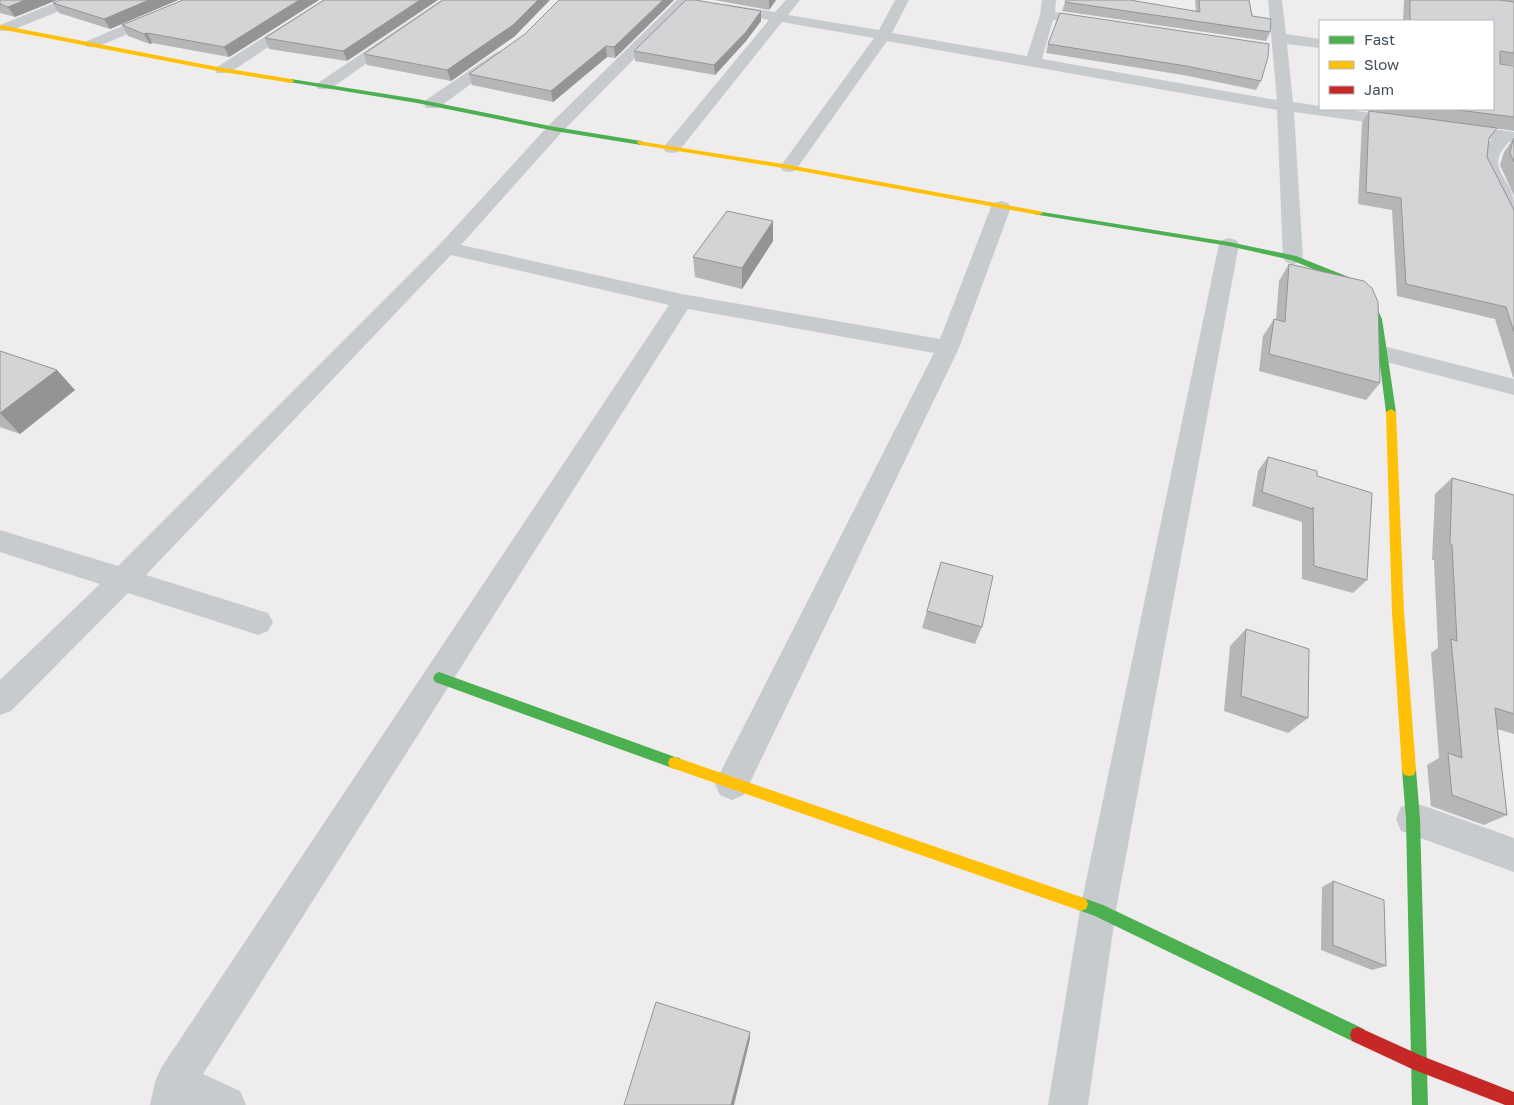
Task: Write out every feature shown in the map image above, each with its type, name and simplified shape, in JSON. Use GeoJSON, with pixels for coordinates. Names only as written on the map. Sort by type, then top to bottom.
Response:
{"type":"FeatureCollection","features":[{"type":"Feature","properties":{"kind":"street"},"geometry":{"type":"LineString","coordinates":[[3,27],[74,0]]}},
{"type":"Feature","properties":{"kind":"street"},"geometry":{"type":"LineString","coordinates":[[92,44],[195,0]]}},
{"type":"Feature","properties":{"kind":"street"},"geometry":{"type":"LineString","coordinates":[[223,70],[333,0]]}},
{"type":"Feature","properties":{"kind":"street"},"geometry":{"type":"LineString","coordinates":[[324,86],[450,0]]}},
{"type":"Feature","properties":{"kind":"street"},"geometry":{"type":"LineString","coordinates":[[672,148],[793,0]]}},
{"type":"Feature","properties":{"kind":"street"},"geometry":{"type":"LineString","coordinates":[[789,167],[883,36],[902,0]]}},
{"type":"Feature","properties":{"kind":"street"},"geometry":{"type":"LineString","coordinates":[[1033,62],[1047,15],[1049,0]]}},
{"type":"Feature","properties":{"kind":"street"},"geometry":{"type":"LineString","coordinates":[[1275,0],[1285,106],[1293,258]]}},
{"type":"Feature","properties":{"kind":"street"},"geometry":{"type":"LineString","coordinates":[[0,701],[123,580],[447,248],[555,129],[696,3],[1285,106],[1419,124]]}},
{"type":"Feature","properties":{"kind":"street"},"geometry":{"type":"LineString","coordinates":[[1047,15],[1115,26]]}},
{"type":"Feature","properties":{"kind":"street"},"geometry":{"type":"LineString","coordinates":[[3,27],[223,70],[432,104],[555,129],[789,167],[1001,207],[1229,244],[1293,258],[1348,280],[1370,301],[1378,319],[1391,406],[1398,612],[1413,819],[1420,1105]]}},
{"type":"Feature","properties":{"kind":"street"},"geometry":{"type":"LineString","coordinates":[[1261,47],[1280,44],[1319,43]]}},
{"type":"Feature","properties":{"kind":"street"},"geometry":{"type":"LineString","coordinates":[[432,104],[514,46]]}},
{"type":"Feature","properties":{"kind":"street"},"geometry":{"type":"LineString","coordinates":[[1438,127],[1510,137]]}},
{"type":"Feature","properties":{"kind":"street"},"geometry":{"type":"LineString","coordinates":[[1510,137],[1492,150],[1489,168],[1509,199],[1514,219]]}},
{"type":"Feature","properties":{"kind":"street"},"geometry":{"type":"LineString","coordinates":[[732,784],[948,348],[1001,207]]}},
{"type":"Feature","properties":{"kind":"street"},"geometry":{"type":"LineString","coordinates":[[1068,1105],[1098,910],[1229,244]]}},
{"type":"Feature","properties":{"kind":"street"},"geometry":{"type":"LineString","coordinates":[[447,248],[682,301],[948,348]]}},
{"type":"Feature","properties":{"kind":"street"},"geometry":{"type":"LineString","coordinates":[[226,1105],[173,1094],[682,301]]}},
{"type":"Feature","properties":{"kind":"street"},"geometry":{"type":"LineString","coordinates":[[1383,354],[1514,387]]}},
{"type":"Feature","properties":{"kind":"street"},"geometry":{"type":"LineString","coordinates":[[0,541],[258,622]]}},
{"type":"Feature","properties":{"kind":"street"},"geometry":{"type":"LineString","coordinates":[[439,678],[732,784],[1098,910],[1418,1063],[1514,1100]]}},
{"type":"Feature","properties":{"kind":"street"},"geometry":{"type":"LineString","coordinates":[[1413,819],[1514,855]]}},
{"type":"Feature","properties":{"kind":"building"},"geometry":{"type":"Polygon","coordinates":[[[0,0],[25,0],[8,7],[0,4],[0,0]]]}},
{"type":"Feature","properties":{"kind":"building"},"geometry":{"type":"Polygon","coordinates":[[[60,0],[149,0],[104,19],[53,3],[60,0]]]}},
{"type":"Feature","properties":{"kind":"building"},"geometry":{"type":"Polygon","coordinates":[[[183,0],[299,0],[224,47],[144,34],[122,25],[183,0]]]}},
{"type":"Feature","properties":{"kind":"building"},"geometry":{"type":"Polygon","coordinates":[[[324,0],[420,0],[343,51],[265,38],[324,0]]]}},
{"type":"Feature","properties":{"kind":"building"},"geometry":{"type":"Polygon","coordinates":[[[443,0],[538,0],[513,25],[447,70],[364,54],[443,0]]]}},
{"type":"Feature","properties":{"kind":"building"},"geometry":{"type":"Polygon","coordinates":[[[559,0],[663,0],[614,47],[606,46],[551,91],[469,74],[525,34],[559,0]]]}},
{"type":"Feature","properties":{"kind":"building"},"geometry":{"type":"Polygon","coordinates":[[[686,0],[761,11],[746,32],[714,65],[634,51],[686,0]]]}},
{"type":"Feature","properties":{"kind":"building"},"geometry":{"type":"Polygon","coordinates":[[[1066,0],[1130,0],[1200,12],[1199,0],[1249,0],[1252,16],[1271,19],[1270,32],[1065,2],[1066,0]]]}},
{"type":"Feature","properties":{"kind":"building"},"geometry":{"type":"Polygon","coordinates":[[[1410,0],[1500,0],[1514,2],[1514,53],[1500,51],[1500,64],[1514,66],[1514,117],[1458,110],[1494,110],[1494,20],[1410,20],[1410,0]]]}},
{"type":"Feature","properties":{"kind":"building"},"geometry":{"type":"Polygon","coordinates":[[[1060,13],[1269,44],[1268,57],[1261,81],[1186,66],[1048,44],[1060,13]]]}},
{"type":"Feature","properties":{"kind":"building"},"geometry":{"type":"Polygon","coordinates":[[[1369,111],[1497,128],[1489,138],[1487,157],[1514,210],[1514,332],[1506,307],[1406,284],[1401,198],[1366,192],[1369,111]]]}},
{"type":"Feature","properties":{"kind":"building"},"geometry":{"type":"Polygon","coordinates":[[[1514,138],[1514,162],[1510,153],[1514,138]]]}},
{"type":"Feature","properties":{"kind":"building"},"geometry":{"type":"Polygon","coordinates":[[[727,211],[773,221],[742,268],[693,257],[727,211]]]}},
{"type":"Feature","properties":{"kind":"building"},"geometry":{"type":"Polygon","coordinates":[[[1289,264],[1364,281],[1372,288],[1378,302],[1380,383],[1269,354],[1274,319],[1285,322],[1289,264]]]}},
{"type":"Feature","properties":{"kind":"building"},"geometry":{"type":"Polygon","coordinates":[[[0,351],[57,370],[0,413],[0,351]]]}},
{"type":"Feature","properties":{"kind":"building"},"geometry":{"type":"Polygon","coordinates":[[[1268,457],[1317,471],[1317,476],[1372,493],[1367,580],[1314,566],[1313,507],[1313,509],[1262,492],[1268,457]]]}},
{"type":"Feature","properties":{"kind":"building"},"geometry":{"type":"Polygon","coordinates":[[[1452,478],[1514,495],[1514,714],[1495,708],[1507,815],[1452,795],[1448,753],[1462,758],[1451,639],[1457,641],[1452,545],[1450,544],[1452,478]]]}},
{"type":"Feature","properties":{"kind":"building"},"geometry":{"type":"Polygon","coordinates":[[[941,562],[993,576],[982,627],[927,611],[941,562]]]}},
{"type":"Feature","properties":{"kind":"building"},"geometry":{"type":"Polygon","coordinates":[[[1246,629],[1309,649],[1308,718],[1241,696],[1246,629]]]}},
{"type":"Feature","properties":{"kind":"building"},"geometry":{"type":"Polygon","coordinates":[[[1333,881],[1384,900],[1386,966],[1333,945],[1333,881]]]}},
{"type":"Feature","properties":{"kind":"building"},"geometry":{"type":"Polygon","coordinates":[[[656,1002],[750,1032],[731,1105],[624,1105],[656,1002]]]}},
{"type":"Feature","properties":{"kind":"traffic: fast"},"geometry":{"type":"LineString","coordinates":[[291,81],[417,101],[555,129],[641,143]]}},
{"type":"Feature","properties":{"kind":"traffic: fast"},"geometry":{"type":"LineString","coordinates":[[1039,213],[1229,244],[1293,258],[1348,280],[1370,301],[1378,319],[1391,412]]}},
{"type":"Feature","properties":{"kind":"traffic: fast"},"geometry":{"type":"LineString","coordinates":[[439,678],[675,763]]}},
{"type":"Feature","properties":{"kind":"traffic: fast"},"geometry":{"type":"LineString","coordinates":[[1409,770],[1413,819],[1420,1105]]}},
{"type":"Feature","properties":{"kind":"traffic: fast"},"geometry":{"type":"LineString","coordinates":[[1081,904],[1098,910],[1358,1035]]}},
{"type":"Feature","properties":{"kind":"traffic: slow"},"geometry":{"type":"LineString","coordinates":[[0,27],[223,70],[291,81]]}},
{"type":"Feature","properties":{"kind":"traffic: slow"},"geometry":{"type":"LineString","coordinates":[[641,143],[789,167],[1039,213]]}},
{"type":"Feature","properties":{"kind":"traffic: slow"},"geometry":{"type":"LineString","coordinates":[[1391,412],[1398,612],[1409,770]]}},
{"type":"Feature","properties":{"kind":"traffic: slow"},"geometry":{"type":"LineString","coordinates":[[675,763],[1081,904]]}},
{"type":"Feature","properties":{"kind":"traffic: jam"},"geometry":{"type":"LineString","coordinates":[[1358,1035],[1418,1063],[1514,1100]]}}]}
